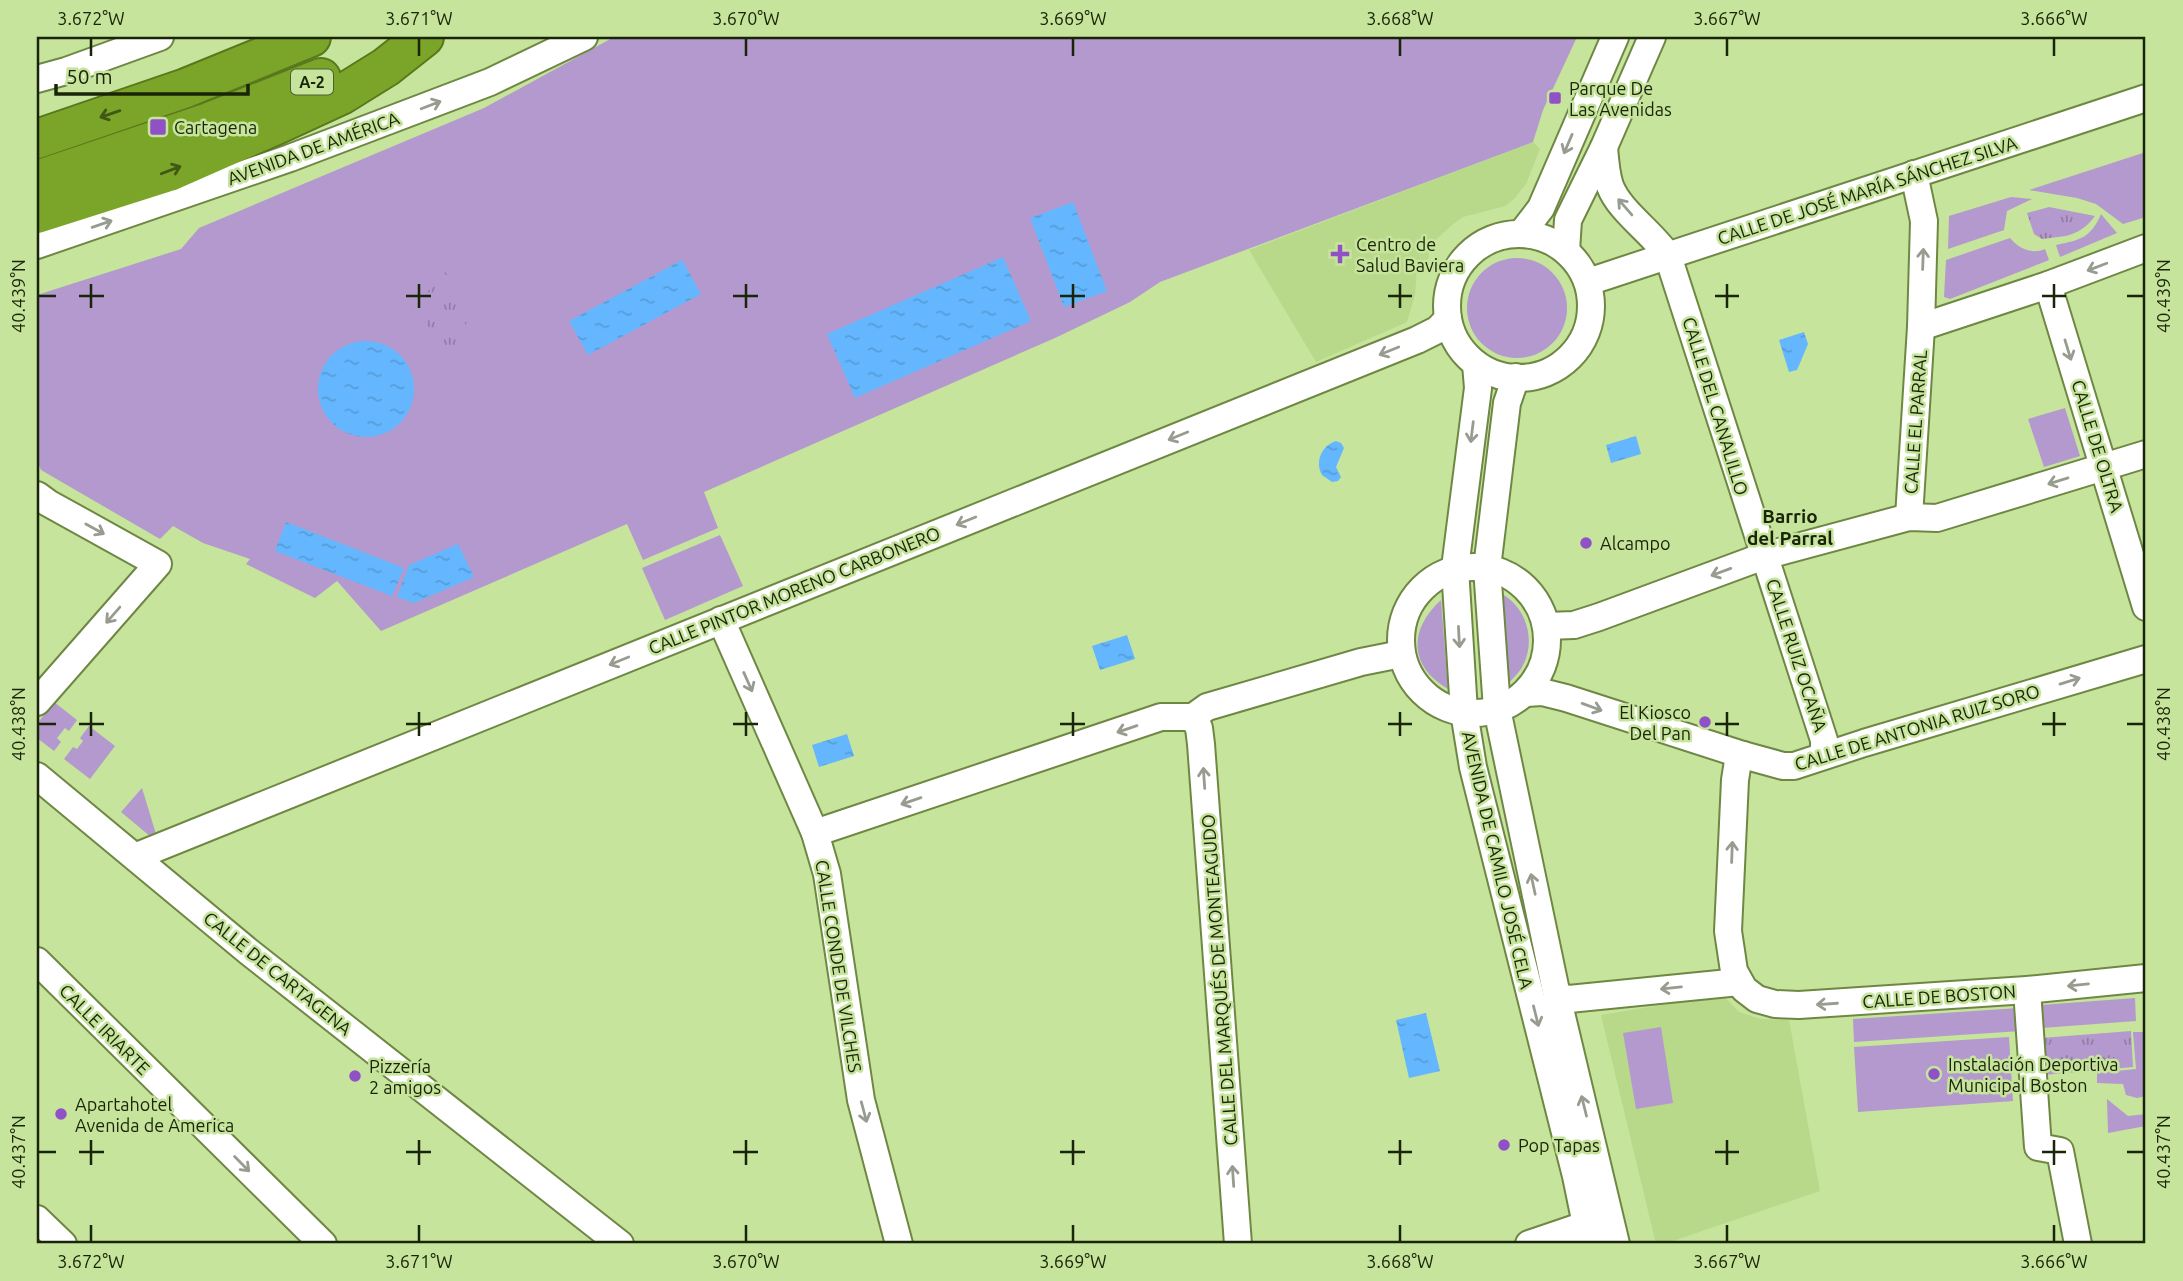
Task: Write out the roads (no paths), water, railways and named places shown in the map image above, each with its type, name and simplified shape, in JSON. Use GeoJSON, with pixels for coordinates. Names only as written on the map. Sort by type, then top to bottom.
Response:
{"type":"FeatureCollection","features":[{"type":"Feature","properties":{"kind":"highway","name":"A-2"},"geometry":{"type":"LineString","coordinates":[[37,138],[186,88],[310,37]]}},
{"type":"Feature","properties":{"kind":"highway","name":"A-2"},"geometry":{"type":"LineString","coordinates":[[37,180],[209,122],[415,37]]}},
{"type":"Feature","properties":{"kind":"highway"},"geometry":{"type":"LineString","coordinates":[[37,214],[169,172],[278,124],[341,95],[386,67],[424,37]]}},
{"type":"Feature","properties":{"kind":"street"},"geometry":{"type":"LineString","coordinates":[[37,79],[160,37]]}},
{"type":"Feature","properties":{"kind":"street","name":"AVENIDA DE AMÉRICA"},"geometry":{"type":"LineString","coordinates":[[37,245],[277,163],[402,116],[489,82],[584,37]]}},
{"type":"Feature","properties":{"kind":"street"},"geometry":{"type":"LineString","coordinates":[[1521,234],[1541,208],[1615,37]]}},
{"type":"Feature","properties":{"kind":"street"},"geometry":{"type":"LineString","coordinates":[[1566,251],[1568,220],[1604,147],[1652,37]]}},
{"type":"Feature","properties":{"kind":"street","name":"CALLE DE JOSÉ MARÍA SÁNCHEZ SILVA"},"geometry":{"type":"LineString","coordinates":[[1588,282],[2146,98]]}},
{"type":"Feature","properties":{"kind":"street"},"geometry":{"type":"LineString","coordinates":[[1604,147],[1611,189],[1620,203],[1657,240],[1668,256]]}},
{"type":"Feature","properties":{"kind":"street","name":"CALLE EL PARRAL"},"geometry":{"type":"LineString","coordinates":[[1909,517],[1921,327],[1924,221],[1914,174]]}},
{"type":"Feature","properties":{"kind":"street"},"geometry":{"type":"LineString","coordinates":[[1521,234],[1545,239],[1566,251],[1588,282],[1590,317],[1583,338],[1570,356],[1553,370],[1532,377],[1492,373],[1476,364],[1460,348],[1448,319],[1446,304],[1451,282],[1462,262],[1478,246],[1499,237],[1521,234]]}},
{"type":"Feature","properties":{"kind":"street"},"geometry":{"type":"LineString","coordinates":[[1921,327],[2048,285],[2146,248]]}},
{"type":"Feature","properties":{"kind":"street","name":"CALLE DEL CANALILLO"},"geometry":{"type":"LineString","coordinates":[[1668,256],[1764,555]]}},
{"type":"Feature","properties":{"kind":"street","name":"CALLE DE OLTRA"},"geometry":{"type":"LineString","coordinates":[[2048,285],[2146,607]]}},
{"type":"Feature","properties":{"kind":"street","name":"CALLE PINTOR MORENO CARBONERO"},"geometry":{"type":"LineString","coordinates":[[137,856],[1416,340],[1437,330],[1448,319]]}},
{"type":"Feature","properties":{"kind":"street","name":"AVENIDA DE CAMILO JOSÉ CELA"},"geometry":{"type":"LineString","coordinates":[[1476,364],[1478,388],[1455,568],[1464,712],[1474,766],[1576,1176],[1587,1234]]}},
{"type":"Feature","properties":{"kind":"street","name":"AVENIDA DE CAMILO JOSÉ CELA"},"geometry":{"type":"LineString","coordinates":[[1516,377],[1507,403],[1488,568],[1497,709],[1558,996],[1616,1244]]}},
{"type":"Feature","properties":{"kind":"street"},"geometry":{"type":"LineString","coordinates":[[1546,626],[1573,625],[1599,617],[1764,555],[1909,517],[1937,518],[2146,454]]}},
{"type":"Feature","properties":{"kind":"street"},"geometry":{"type":"LineString","coordinates":[[37,495],[158,564],[37,702]]}},
{"type":"Feature","properties":{"kind":"street","name":"CALLE RUIZ OCAÑA"},"geometry":{"type":"LineString","coordinates":[[1764,555],[1824,740],[1824,755]]}},
{"type":"Feature","properties":{"kind":"street"},"geometry":{"type":"LineString","coordinates":[[1455,568],[1488,568],[1510,576],[1529,592],[1542,612],[1546,626],[1544,660],[1526,692],[1497,709],[1464,712],[1440,704],[1420,689],[1406,668],[1401,654],[1401,627],[1414,596],[1432,579],[1455,568]]}},
{"type":"Feature","properties":{"kind":"street","name":"CALLE CONDE DE VILCHES"},"geometry":{"type":"LineString","coordinates":[[721,620],[815,833],[827,874],[861,1100],[899,1244]]}},
{"type":"Feature","properties":{"kind":"street"},"geometry":{"type":"LineString","coordinates":[[815,833],[1161,717],[1193,717],[1208,707],[1361,662],[1401,654]]}},
{"type":"Feature","properties":{"kind":"street","name":"CALLE DE ANTONIA RUIZ SORO"},"geometry":{"type":"LineString","coordinates":[[1526,692],[1542,692],[1566,698],[1743,755],[1783,766],[1794,766],[2146,659]]}},
{"type":"Feature","properties":{"kind":"street","name":"CALLE DEL MARQUÉS DE MONTEAGUDO"},"geometry":{"type":"LineString","coordinates":[[1193,717],[1199,729],[1201,744],[1238,1244]]}},
{"type":"Feature","properties":{"kind":"street"},"geometry":{"type":"LineString","coordinates":[[1558,996],[1569,999],[1739,982],[1734,971],[1728,930],[1735,780],[1738,761],[1743,755]]}},
{"type":"Feature","properties":{"kind":"street","name":"CALLE DE CARTAGENA"},"geometry":{"type":"LineString","coordinates":[[37,776],[249,951],[620,1244]]}},
{"type":"Feature","properties":{"kind":"street","name":"CALLE IRIARTE"},"geometry":{"type":"LineString","coordinates":[[37,961],[323,1244]]}},
{"type":"Feature","properties":{"kind":"street","name":"CALLE DE BOSTON"},"geometry":{"type":"LineString","coordinates":[[1739,982],[1757,999],[1775,1004],[1799,1005],[2026,990],[2146,978]]}},
{"type":"Feature","properties":{"kind":"street"},"geometry":{"type":"LineString","coordinates":[[2026,990],[2038,1147],[2060,1151],[2078,1244]]}},
{"type":"Feature","properties":{"kind":"street"},"geometry":{"type":"LineString","coordinates":[[1529,1244],[1587,1234],[1606,1193]]}},
{"type":"Feature","properties":{"kind":"street"},"geometry":{"type":"LineString","coordinates":[[37,1219],[63,1244]]}},
{"type":"Feature","properties":{"kind":"water"},"geometry":{"type":"Polygon","coordinates":[[[1073,202],[1107,291],[1064,307],[1030,218],[1073,202]]]}},
{"type":"Feature","properties":{"kind":"water"},"geometry":{"type":"Polygon","coordinates":[[[1003,257],[1031,321],[855,398],[827,334],[1003,257]]]}},
{"type":"Feature","properties":{"kind":"water"},"geometry":{"type":"Polygon","coordinates":[[[682,260],[701,294],[588,355],[569,321],[682,260]]]}},
{"type":"Feature","properties":{"kind":"water"},"geometry":{"type":"Polygon","coordinates":[[[1804,332],[1808,344],[1797,370],[1789,372],[1779,340],[1804,332]]]}},
{"type":"Feature","properties":{"kind":"water"},"geometry":{"type":"Polygon","coordinates":[[[366,341],[385,344],[400,355],[411,370],[414,389],[411,408],[400,423],[385,434],[366,437],[347,434],[332,423],[321,408],[318,389],[321,370],[332,355],[347,344],[366,341]]]}},
{"type":"Feature","properties":{"kind":"water"},"geometry":{"type":"Polygon","coordinates":[[[1636,436],[1641,454],[1611,463],[1606,445],[1636,436]]]}},
{"type":"Feature","properties":{"kind":"water"},"geometry":{"type":"Polygon","coordinates":[[[1336,441],[1344,448],[1336,467],[1341,477],[1332,482],[1322,475],[1319,460],[1326,447],[1336,441]]]}},
{"type":"Feature","properties":{"kind":"water"},"geometry":{"type":"Polygon","coordinates":[[[286,522],[404,568],[392,596],[275,551],[286,522]]]}},
{"type":"Feature","properties":{"kind":"water"},"geometry":{"type":"Polygon","coordinates":[[[458,544],[474,577],[414,603],[397,597],[409,565],[458,544]]]}},
{"type":"Feature","properties":{"kind":"water"},"geometry":{"type":"Polygon","coordinates":[[[1127,635],[1135,659],[1100,670],[1092,646],[1127,635]]]}},
{"type":"Feature","properties":{"kind":"water"},"geometry":{"type":"Polygon","coordinates":[[[847,734],[854,756],[819,767],[812,745],[847,734]]]}},
{"type":"Feature","properties":{"kind":"water"},"geometry":{"type":"Polygon","coordinates":[[[1426,1013],[1440,1071],[1409,1078],[1396,1020],[1426,1013]]]}},
{"type":"Feature","properties":{"kind":"place","name":"Parque De Las Avenidas"},"geometry":{"type":"Point","coordinates":[1555,98]}},
{"type":"Feature","properties":{"kind":"place","name":"Cartagena"},"geometry":{"type":"Point","coordinates":[158,127]}},
{"type":"Feature","properties":{"kind":"place","name":"Centro de Salud Baviera"},"geometry":{"type":"Point","coordinates":[1340,254]}},
{"type":"Feature","properties":{"kind":"place","name":"Alcampo"},"geometry":{"type":"Point","coordinates":[1586,543]}},
{"type":"Feature","properties":{"kind":"place","name":"El Kiosco Del Pan"},"geometry":{"type":"Point","coordinates":[1705,722]}},
{"type":"Feature","properties":{"kind":"place","name":"Instalación Deportiva Municipal Boston"},"geometry":{"type":"Point","coordinates":[1934,1074]}},
{"type":"Feature","properties":{"kind":"place","name":"Pizzería 2 amigos"},"geometry":{"type":"Point","coordinates":[355,1076]}},
{"type":"Feature","properties":{"kind":"place","name":"Apartahotel Avenida de America"},"geometry":{"type":"Point","coordinates":[61,1114]}},
{"type":"Feature","properties":{"kind":"place","name":"Pop Tapas"},"geometry":{"type":"Point","coordinates":[1504,1145]}},
{"type":"Feature","properties":{"kind":"district","name":"Barrio del Parral"},"geometry":{"type":"Point","coordinates":[1790,527]}}]}
